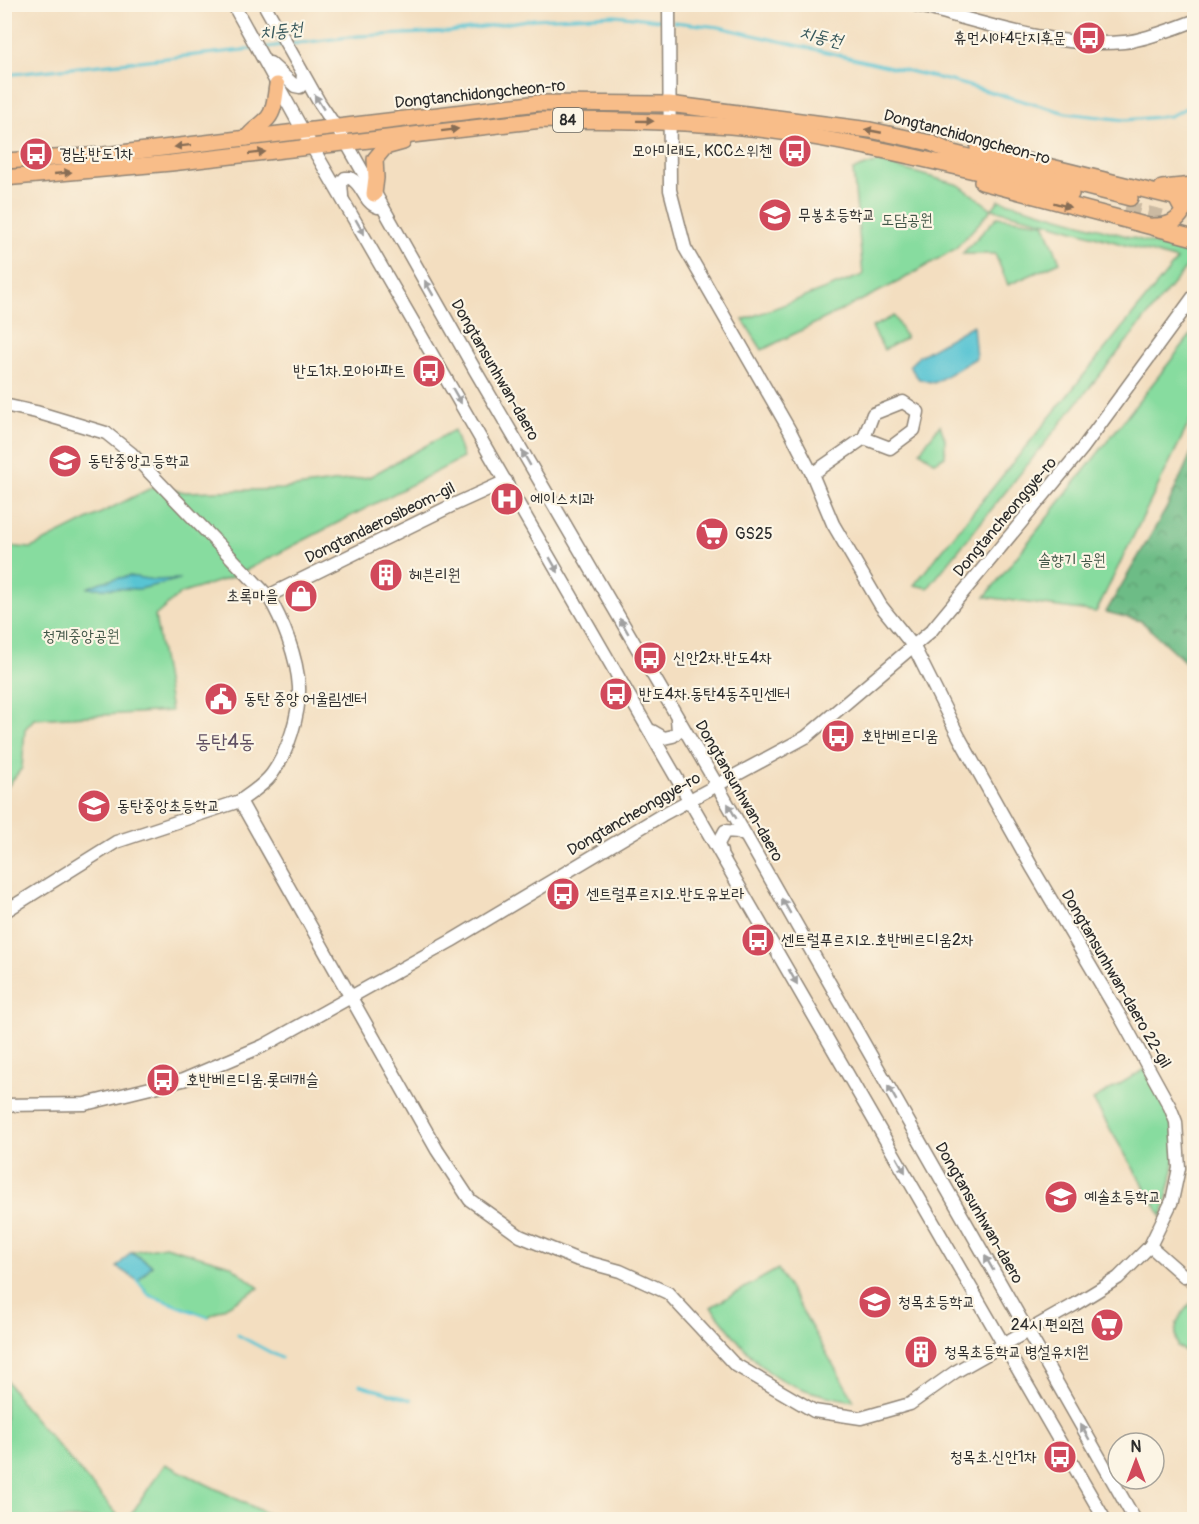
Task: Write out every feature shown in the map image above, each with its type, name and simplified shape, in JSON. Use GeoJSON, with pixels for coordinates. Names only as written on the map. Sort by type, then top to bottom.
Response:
{"type":"FeatureCollection","features":[{"type":"Feature","properties":{"kind":"main road"},"geometry":{"type":"LineString","coordinates":[[247,138],[252,130],[272,112],[278,85]]}},
{"type":"Feature","properties":{"kind":"main road","name":"Dongtanchidongcheon-ro"},"geometry":{"type":"LineString","coordinates":[[4,161],[104,155],[539,103],[669,104],[870,130],[931,143],[970,148],[1031,161],[1130,198]]}},
{"type":"Feature","properties":{"kind":"main road","name":"Dongtanchidongcheon-ro"},"geometry":{"type":"LineString","coordinates":[[4,178],[160,164],[542,120],[669,122],[751,128],[842,142],[1130,198]]}},
{"type":"Feature","properties":{"kind":"main road"},"geometry":{"type":"LineString","coordinates":[[374,194],[375,159],[385,147],[402,143],[408,135]]}},
{"type":"Feature","properties":{"kind":"main road"},"geometry":{"type":"LineString","coordinates":[[927,160],[942,169],[1005,189],[1194,238]]}},
{"type":"Feature","properties":{"kind":"main road"},"geometry":{"type":"LineString","coordinates":[[1130,198],[1194,185]]}},
{"type":"Feature","properties":{"kind":"main road"},"geometry":{"type":"LineString","coordinates":[[1144,226],[1163,226],[1179,218],[1183,211],[1175,196]]}},
{"type":"Feature","properties":{"kind":"main road"},"geometry":{"type":"LineString","coordinates":[[1130,198],[1175,196],[1194,201]]}},
{"type":"Feature","properties":{"kind":"street","name":"Dongtansunhwan-daero 22-gil"},"geometry":{"type":"LineString","coordinates":[[240,801],[437,1150],[470,1200],[520,1236],[576,1259],[620,1271],[668,1293],[734,1364],[814,1411],[861,1418],[910,1404],[955,1372],[1118,1278],[1150,1246],[1172,1201],[1179,1168],[1176,1122],[1121,1018],[1033,869],[959,737],[914,647],[881,606],[833,524],[812,474],[790,431],[685,248],[670,190],[669,4]]}},
{"type":"Feature","properties":{"kind":"street"},"geometry":{"type":"LineString","coordinates":[[912,4],[1055,41],[1094,44],[1127,42],[1194,21]]}},
{"type":"Feature","properties":{"kind":"street","name":"Dongtansunhwan-daero"},"geometry":{"type":"LineString","coordinates":[[266,8],[305,78],[346,142],[382,208],[747,837],[1135,1520]]}},
{"type":"Feature","properties":{"kind":"street"},"geometry":{"type":"LineString","coordinates":[[236,9],[303,131],[1105,1520]]}},
{"type":"Feature","properties":{"kind":"street"},"geometry":{"type":"LineString","coordinates":[[262,57],[295,86],[300,87],[305,78]]}},
{"type":"Feature","properties":{"kind":"street"},"geometry":{"type":"LineString","coordinates":[[342,196],[341,183],[345,178],[350,178],[360,187],[370,204],[382,208]]}},
{"type":"Feature","properties":{"kind":"street","name":"Dongtancheonggye-ro"},"geometry":{"type":"LineString","coordinates":[[4,1104],[85,1104],[183,1080],[263,1046],[351,998],[690,799],[806,737],[931,631],[1082,449],[1194,296]]}},
{"type":"Feature","properties":{"kind":"street"},"geometry":{"type":"LineString","coordinates":[[812,474],[864,438],[873,414],[903,402],[918,412],[914,430],[890,448],[864,438]]}},
{"type":"Feature","properties":{"kind":"street"},"geometry":{"type":"LineString","coordinates":[[4,405],[106,433],[153,474],[175,501],[223,547],[268,596],[280,616],[291,650],[299,687],[290,738],[272,774],[240,801],[116,842],[4,912]]}},
{"type":"Feature","properties":{"kind":"street","name":"Dongtandaerosibeom-gil"},"geometry":{"type":"LineString","coordinates":[[268,596],[506,481]]}},
{"type":"Feature","properties":{"kind":"street"},"geometry":{"type":"LineString","coordinates":[[649,728],[656,735],[664,738],[673,736],[678,730],[677,716]]}},
{"type":"Feature","properties":{"kind":"street"},"geometry":{"type":"LineString","coordinates":[[721,854],[718,844],[725,831],[738,832],[747,837]]}},
{"type":"Feature","properties":{"kind":"street"},"geometry":{"type":"LineString","coordinates":[[1150,1246],[1184,1276]]}},
{"type":"Feature","properties":{"kind":"green space","name":"도담공원"},"geometry":{"type":"Polygon","coordinates":[[[878,162],[959,185],[992,209],[955,249],[900,281],[762,350],[743,320],[863,275],[853,170],[878,162]]]}},
{"type":"Feature","properties":{"kind":"green space"},"geometry":{"type":"Polygon","coordinates":[[[999,200],[1194,255],[1194,258],[928,588],[914,585],[1177,260],[1046,222],[992,209],[999,200]]]}},
{"type":"Feature","properties":{"kind":"green space"},"geometry":{"type":"Polygon","coordinates":[[[997,217],[1044,223],[1060,262],[1008,285],[995,254],[962,254],[997,217]]]}},
{"type":"Feature","properties":{"kind":"green space"},"geometry":{"type":"Polygon","coordinates":[[[894,316],[906,338],[884,350],[872,327],[894,316]]]}},
{"type":"Feature","properties":{"kind":"green space","name":"솔향기 공원"},"geometry":{"type":"Polygon","coordinates":[[[1194,331],[1194,413],[1096,612],[985,597],[1194,331]]]}},
{"type":"Feature","properties":{"kind":"green space"},"geometry":{"type":"Polygon","coordinates":[[[940,425],[945,439],[945,456],[935,462],[920,451],[940,425]]]}},
{"type":"Feature","properties":{"kind":"green space","name":"청계중앙공원"},"geometry":{"type":"Polygon","coordinates":[[[454,430],[463,458],[235,576],[180,594],[155,616],[171,711],[34,719],[25,729],[22,768],[5,790],[5,546],[31,548],[153,487],[186,492],[282,489],[369,477],[454,430]]]}},
{"type":"Feature","properties":{"kind":"green space"},"geometry":{"type":"Polygon","coordinates":[[[1194,447],[1194,670],[1141,621],[1106,612],[1166,509],[1194,447]]]}},
{"type":"Feature","properties":{"kind":"green space"},"geometry":{"type":"Polygon","coordinates":[[[1145,1069],[1168,1110],[1175,1137],[1174,1164],[1162,1217],[1093,1100],[1145,1069]]]}},
{"type":"Feature","properties":{"kind":"green space"},"geometry":{"type":"Polygon","coordinates":[[[165,1246],[230,1265],[259,1288],[208,1317],[149,1295],[138,1281],[152,1265],[131,1252],[165,1246]]]}},
{"type":"Feature","properties":{"kind":"green space"},"geometry":{"type":"Polygon","coordinates":[[[778,1269],[854,1401],[806,1390],[772,1374],[749,1353],[711,1307],[778,1269]]]}},
{"type":"Feature","properties":{"kind":"green space"},"geometry":{"type":"Polygon","coordinates":[[[1190,1304],[1194,1306],[1194,1357],[1177,1346],[1176,1339],[1177,1323],[1190,1304]]]}},
{"type":"Feature","properties":{"kind":"green space"},"geometry":{"type":"Polygon","coordinates":[[[5,1378],[23,1405],[121,1519],[5,1519],[5,1378]]]}},
{"type":"Feature","properties":{"kind":"green space"},"geometry":{"type":"Polygon","coordinates":[[[165,1464],[278,1519],[128,1519],[165,1464]]]}},
{"type":"Feature","properties":{"kind":"water"},"geometry":{"type":"Polygon","coordinates":[[[973,325],[976,358],[934,383],[919,379],[909,366],[919,356],[973,325]]]}},
{"type":"Feature","properties":{"kind":"water"},"geometry":{"type":"Polygon","coordinates":[[[129,576],[155,580],[180,579],[140,589],[87,588],[101,582],[129,576]]]}},
{"type":"Feature","properties":{"kind":"water"},"geometry":{"type":"Polygon","coordinates":[[[131,1252],[152,1265],[138,1281],[117,1267],[131,1252]]]}},
{"type":"Feature","properties":{"kind":"waterway","name":"치동천"},"geometry":{"type":"LineString","coordinates":[[292,44],[358,36],[450,32],[534,19],[615,15],[667,21]]}},
{"type":"Feature","properties":{"kind":"waterway","name":"치동천"},"geometry":{"type":"LineString","coordinates":[[674,22],[719,27],[951,81],[1066,113],[1125,120],[1170,116],[1194,104]]}},
{"type":"Feature","properties":{"kind":"waterway","name":"치동천"},"geometry":{"type":"LineString","coordinates":[[262,48],[282,45]]}},
{"type":"Feature","properties":{"kind":"waterway","name":"치동천"},"geometry":{"type":"LineString","coordinates":[[4,75],[253,49]]}},
{"type":"Feature","properties":{"kind":"waterway"},"geometry":{"type":"LineString","coordinates":[[138,1281],[149,1295],[208,1317]]}},
{"type":"Feature","properties":{"kind":"waterway"},"geometry":{"type":"LineString","coordinates":[[238,1335],[281,1358]]}},
{"type":"Feature","properties":{"kind":"waterway"},"geometry":{"type":"LineString","coordinates":[[360,1385],[411,1400]]}},
{"type":"Feature","properties":{"kind":"tunnel"},"geometry":{"type":"LineString","coordinates":[[1125,208],[1194,225]]}},
{"type":"Feature","properties":{"kind":"tunnel"},"geometry":{"type":"LineString","coordinates":[[1184,1276],[1194,1286]]}},
{"type":"Feature","properties":{"kind":"place","name":"휴먼시아4단지후문"},"geometry":{"type":"Point","coordinates":[1089,38]}},
{"type":"Feature","properties":{"kind":"place","name":"모아미래도, KCC스위첸"},"geometry":{"type":"Point","coordinates":[795,151]}},
{"type":"Feature","properties":{"kind":"place","name":"경남.반도1차"},"geometry":{"type":"Point","coordinates":[36,154]}},
{"type":"Feature","properties":{"kind":"place","name":"무봉초등학교"},"geometry":{"type":"Point","coordinates":[775,215]}},
{"type":"Feature","properties":{"kind":"place","name":"반도1차.모아아파트"},"geometry":{"type":"Point","coordinates":[429,371]}},
{"type":"Feature","properties":{"kind":"place","name":"동탄중앙고등학교"},"geometry":{"type":"Point","coordinates":[65,461]}},
{"type":"Feature","properties":{"kind":"place","name":"에이스치과"},"geometry":{"type":"Point","coordinates":[507,499]}},
{"type":"Feature","properties":{"kind":"place","name":"GS25"},"geometry":{"type":"Point","coordinates":[712,534]}},
{"type":"Feature","properties":{"kind":"place","name":"헤븐리원"},"geometry":{"type":"Point","coordinates":[386,575]}},
{"type":"Feature","properties":{"kind":"place","name":"초록마을"},"geometry":{"type":"Point","coordinates":[301,596]}},
{"type":"Feature","properties":{"kind":"place","name":"신안2차.반도4차"},"geometry":{"type":"Point","coordinates":[650,658]}},
{"type":"Feature","properties":{"kind":"place","name":"반도4차.동탄4동주민센터"},"geometry":{"type":"Point","coordinates":[616,694]}},
{"type":"Feature","properties":{"kind":"place","name":"동탄 중앙 어울림센터"},"geometry":{"type":"Point","coordinates":[221,699]}},
{"type":"Feature","properties":{"kind":"place","name":"호반베르디움"},"geometry":{"type":"Point","coordinates":[838,736]}},
{"type":"Feature","properties":{"kind":"place","name":"동탄중앙초등학교"},"geometry":{"type":"Point","coordinates":[94,806]}},
{"type":"Feature","properties":{"kind":"place","name":"센트럴푸르지오.반도유보라"},"geometry":{"type":"Point","coordinates":[563,894]}},
{"type":"Feature","properties":{"kind":"place","name":"센트럴푸르지오.호반베르디움2차"},"geometry":{"type":"Point","coordinates":[758,940]}},
{"type":"Feature","properties":{"kind":"place","name":"호반베르디움.롯데캐슬"},"geometry":{"type":"Point","coordinates":[163,1080]}},
{"type":"Feature","properties":{"kind":"place","name":"예솔초등학교"},"geometry":{"type":"Point","coordinates":[1061,1197]}},
{"type":"Feature","properties":{"kind":"place","name":"청목초등학교"},"geometry":{"type":"Point","coordinates":[875,1302]}},
{"type":"Feature","properties":{"kind":"place","name":"24시 편의점"},"geometry":{"type":"Point","coordinates":[1107,1325]}},
{"type":"Feature","properties":{"kind":"place","name":"청목초등학교 병설유치원"},"geometry":{"type":"Point","coordinates":[921,1352]}},
{"type":"Feature","properties":{"kind":"place","name":"청목초.신안1차"},"geometry":{"type":"Point","coordinates":[1060,1457]}},
{"type":"Feature","properties":{"kind":"district","name":"동탄4동"},"geometry":{"type":"Point","coordinates":[225,741]}}]}
